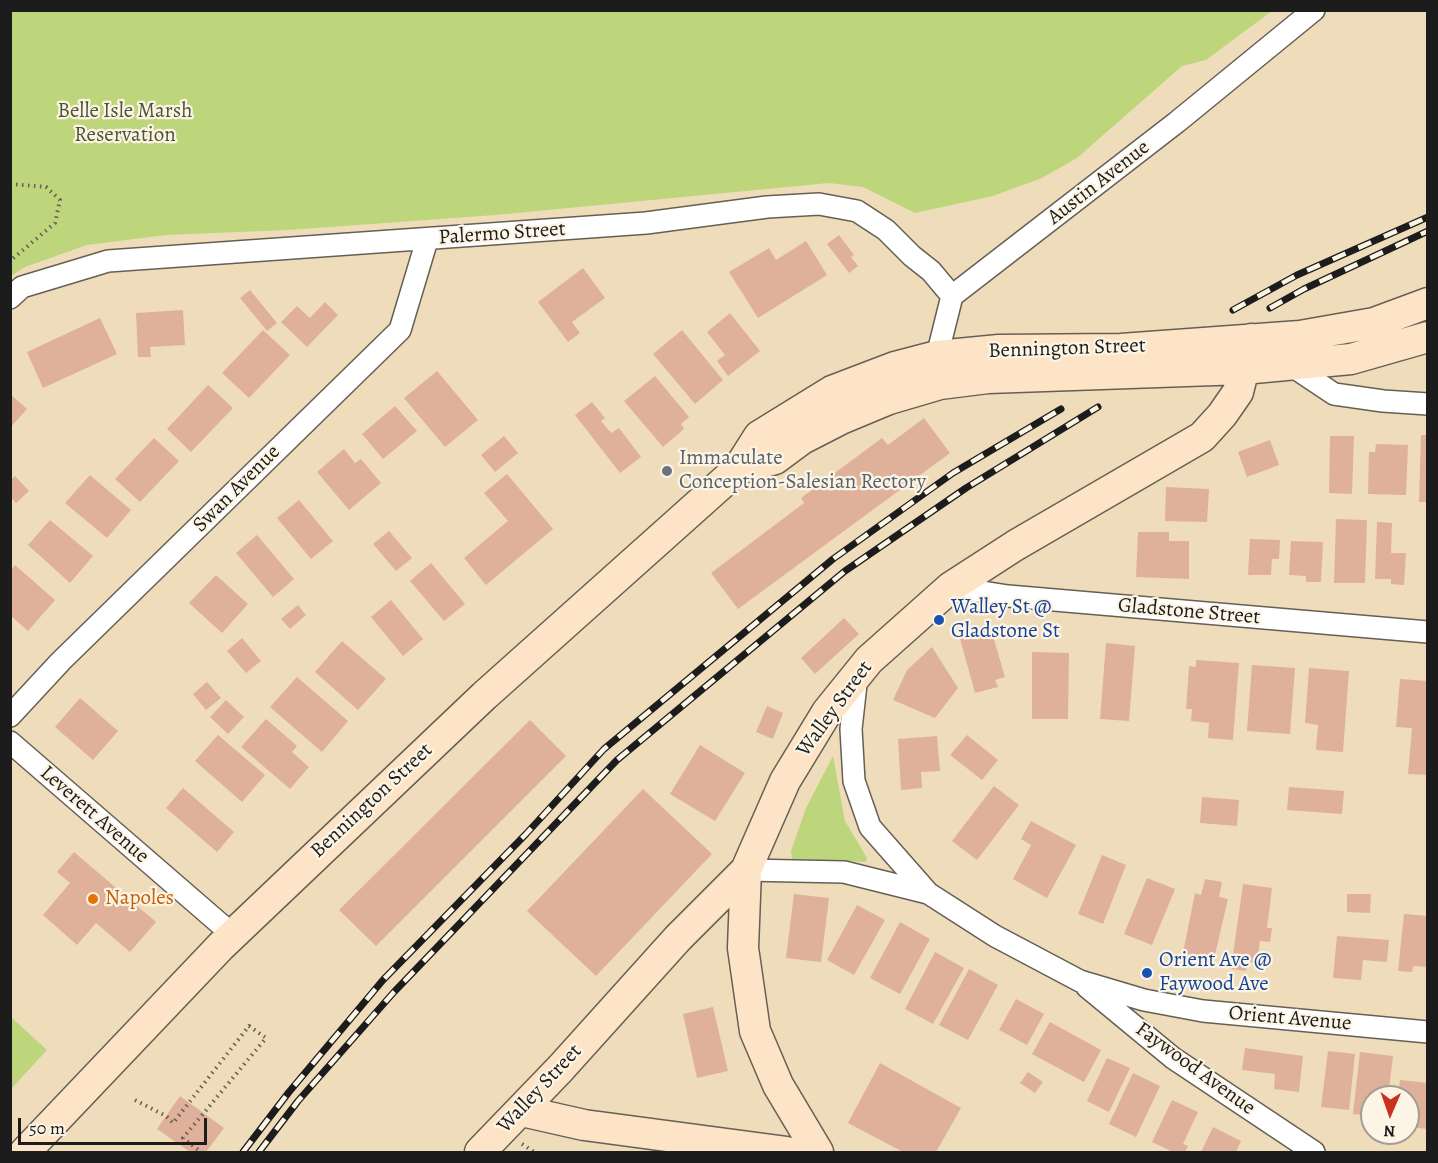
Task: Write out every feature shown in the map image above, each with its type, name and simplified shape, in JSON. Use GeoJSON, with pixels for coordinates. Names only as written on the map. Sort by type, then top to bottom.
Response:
{"type":"FeatureCollection","features":[{"type":"Feature","properties":{"kind":"main road","name":"Bennington Street"},"geometry":{"type":"LineString","coordinates":[[939,370],[999,350],[1121,349],[1300,336],[1374,323],[1428,303]]}},
{"type":"Feature","properties":{"kind":"main road","name":"Bennington Street"},"geometry":{"type":"LineString","coordinates":[[25,1152],[233,935],[484,696],[738,469],[775,459],[895,367],[1000,378],[1244,369],[1351,359],[1428,337]]}},
{"type":"Feature","properties":{"kind":"main road","name":"Walley Street"},"geometry":{"type":"LineString","coordinates":[[480,1152],[522,1110],[678,939],[746,870],[785,781],[827,712],[869,660],[951,587],[1016,545],[1202,437],[1222,415],[1238,392],[1251,339]]}},
{"type":"Feature","properties":{"kind":"main road"},"geometry":{"type":"LineString","coordinates":[[746,870],[743,948],[755,1030],[777,1085],[818,1152]]}},
{"type":"Feature","properties":{"kind":"main road"},"geometry":{"type":"LineString","coordinates":[[522,1110],[584,1125],[787,1152]]}},
{"type":"Feature","properties":{"kind":"street","name":"Austin Avenue"},"geometry":{"type":"LineString","coordinates":[[952,296],[1177,122],[1314,10]]}},
{"type":"Feature","properties":{"kind":"street","name":"Palermo Street"},"geometry":{"type":"LineString","coordinates":[[16,292],[108,261],[646,223],[757,208],[819,204],[856,212],[886,230],[931,271],[952,296]]}},
{"type":"Feature","properties":{"kind":"street","name":"Swan Avenue"},"geometry":{"type":"LineString","coordinates":[[10,716],[61,661],[400,330],[427,240]]}},
{"type":"Feature","properties":{"kind":"street"},"geometry":{"type":"LineString","coordinates":[[939,370],[952,296]]}},
{"type":"Feature","properties":{"kind":"street"},"geometry":{"type":"LineString","coordinates":[[1289,364],[1334,394],[1428,404]]}},
{"type":"Feature","properties":{"kind":"street","name":"Gladstone Street"},"geometry":{"type":"LineString","coordinates":[[951,587],[1008,596],[1428,632]]}},
{"type":"Feature","properties":{"kind":"street","name":"Orient Avenue"},"geometry":{"type":"LineString","coordinates":[[856,675],[851,729],[854,781],[870,827],[928,893],[995,936],[1080,981],[1144,1000],[1203,1011],[1428,1032]]}},
{"type":"Feature","properties":{"kind":"street","name":"Leverett Avenue"},"geometry":{"type":"LineString","coordinates":[[10,742],[233,935]]}},
{"type":"Feature","properties":{"kind":"street","name":"Orient Avenue"},"geometry":{"type":"LineString","coordinates":[[746,870],[844,872],[928,893]]}},
{"type":"Feature","properties":{"kind":"street","name":"Faywood Avenue"},"geometry":{"type":"LineString","coordinates":[[1080,981],[1173,1058],[1314,1152]]}},
{"type":"Feature","properties":{"kind":"path"},"geometry":{"type":"LineString","coordinates":[[10,184],[46,186],[60,200],[55,223],[10,261]]}},
{"type":"Feature","properties":{"kind":"path"},"geometry":{"type":"LineString","coordinates":[[135,1100],[166,1116],[173,1123],[249,1026],[266,1038],[183,1138],[201,1152]]}},
{"type":"Feature","properties":{"kind":"green space","name":"Belle Isle Marsh Reservation"},"geometry":{"type":"Polygon","coordinates":[[[10,11],[1272,11],[1206,60],[1182,66],[1077,158],[1042,178],[993,196],[915,213],[863,187],[829,183],[496,215],[288,230],[166,235],[87,245],[25,267],[11,276],[10,11]]]}},
{"type":"Feature","properties":{"kind":"green space"},"geometry":{"type":"Polygon","coordinates":[[[833,756],[845,821],[867,858],[866,862],[792,859],[791,851],[806,808],[833,756]]]}},
{"type":"Feature","properties":{"kind":"green space"},"geometry":{"type":"Polygon","coordinates":[[[10,1016],[47,1050],[11,1089],[10,1089],[10,1016]]]}},
{"type":"Feature","properties":{"kind":"building"},"geometry":{"type":"Polygon","coordinates":[[[839,235],[854,255],[851,257],[858,266],[849,273],[827,244],[839,235]]]}},
{"type":"Feature","properties":{"kind":"building"},"geometry":{"type":"Polygon","coordinates":[[[806,241],[827,275],[758,318],[729,272],[769,248],[776,260],[806,241]]]}},
{"type":"Feature","properties":{"kind":"building"},"geometry":{"type":"Polygon","coordinates":[[[583,268],[605,298],[572,322],[580,333],[568,342],[538,302],[583,268]]]}},
{"type":"Feature","properties":{"kind":"building"},"geometry":{"type":"Polygon","coordinates":[[[250,290],[277,323],[267,331],[240,298],[250,290]]]}},
{"type":"Feature","properties":{"kind":"building"},"geometry":{"type":"Polygon","coordinates":[[[325,302],[338,315],[307,347],[281,322],[297,306],[310,318],[325,302]]]}},
{"type":"Feature","properties":{"kind":"building"},"geometry":{"type":"Polygon","coordinates":[[[183,310],[185,345],[150,347],[151,357],[138,357],[136,313],[183,310]]]}},
{"type":"Feature","properties":{"kind":"building"},"geometry":{"type":"Polygon","coordinates":[[[730,313],[760,351],[728,376],[717,361],[725,355],[707,332],[730,313]]]}},
{"type":"Feature","properties":{"kind":"building"},"geometry":{"type":"Polygon","coordinates":[[[100,318],[117,354],[43,388],[27,352],[100,318]]]}},
{"type":"Feature","properties":{"kind":"building"},"geometry":{"type":"Polygon","coordinates":[[[263,330],[290,355],[249,398],[222,373],[263,330]]]}},
{"type":"Feature","properties":{"kind":"building"},"geometry":{"type":"Polygon","coordinates":[[[682,330],[723,380],[695,404],[653,354],[682,330]]]}},
{"type":"Feature","properties":{"kind":"building"},"geometry":{"type":"Polygon","coordinates":[[[437,371],[478,420],[445,447],[404,398],[437,371]]]}},
{"type":"Feature","properties":{"kind":"building"},"geometry":{"type":"Polygon","coordinates":[[[655,376],[689,417],[681,424],[684,429],[663,447],[624,401],[655,376]]]}},
{"type":"Feature","properties":{"kind":"building"},"geometry":{"type":"Polygon","coordinates":[[[208,385],[233,408],[191,452],[167,429],[208,385]]]}},
{"type":"Feature","properties":{"kind":"building"},"geometry":{"type":"Polygon","coordinates":[[[10,394],[27,409],[10,428],[10,394]]]}},
{"type":"Feature","properties":{"kind":"building"},"geometry":{"type":"Polygon","coordinates":[[[592,402],[605,418],[601,421],[611,433],[619,428],[641,457],[620,473],[575,415],[592,402]]]}},
{"type":"Feature","properties":{"kind":"building"},"geometry":{"type":"Polygon","coordinates":[[[395,406],[417,431],[383,459],[362,434],[395,406]]]}},
{"type":"Feature","properties":{"kind":"building"},"geometry":{"type":"Polygon","coordinates":[[[924,418],[950,453],[738,609],[711,573],[804,503],[801,498],[882,438],[888,445],[924,418]]]}},
{"type":"Feature","properties":{"kind":"building"},"geometry":{"type":"Polygon","coordinates":[[[1421,435],[1428,435],[1428,502],[1419,502],[1421,435]]]}},
{"type":"Feature","properties":{"kind":"building"},"geometry":{"type":"Polygon","coordinates":[[[504,436],[518,453],[495,472],[481,455],[504,436]]]}},
{"type":"Feature","properties":{"kind":"building"},"geometry":{"type":"Polygon","coordinates":[[[1330,436],[1354,436],[1352,494],[1329,493],[1330,436]]]}},
{"type":"Feature","properties":{"kind":"building"},"geometry":{"type":"Polygon","coordinates":[[[154,438],[179,461],[140,502],[115,479],[154,438]]]}},
{"type":"Feature","properties":{"kind":"building"},"geometry":{"type":"Polygon","coordinates":[[[1270,440],[1279,465],[1247,477],[1238,452],[1270,440]]]}},
{"type":"Feature","properties":{"kind":"building"},"geometry":{"type":"Polygon","coordinates":[[[1376,444],[1408,445],[1406,495],[1368,494],[1369,452],[1375,452],[1376,444]]]}},
{"type":"Feature","properties":{"kind":"building"},"geometry":{"type":"Polygon","coordinates":[[[344,449],[355,463],[361,459],[381,483],[349,510],[317,472],[344,449]]]}},
{"type":"Feature","properties":{"kind":"building"},"geometry":{"type":"Polygon","coordinates":[[[507,474],[553,529],[486,585],[464,558],[508,521],[484,493],[507,474]]]}},
{"type":"Feature","properties":{"kind":"building"},"geometry":{"type":"Polygon","coordinates":[[[90,475],[131,510],[107,538],[65,503],[90,475]]]}},
{"type":"Feature","properties":{"kind":"building"},"geometry":{"type":"Polygon","coordinates":[[[15,476],[29,491],[16,503],[10,496],[10,480],[15,476]]]}},
{"type":"Feature","properties":{"kind":"building"},"geometry":{"type":"Polygon","coordinates":[[[1166,487],[1209,489],[1207,522],[1165,521],[1166,487]]]}},
{"type":"Feature","properties":{"kind":"building"},"geometry":{"type":"Polygon","coordinates":[[[299,500],[333,541],[311,559],[277,518],[299,500]]]}},
{"type":"Feature","properties":{"kind":"building"},"geometry":{"type":"Polygon","coordinates":[[[1336,519],[1367,520],[1365,583],[1334,583],[1336,519]]]}},
{"type":"Feature","properties":{"kind":"building"},"geometry":{"type":"Polygon","coordinates":[[[50,520],[93,556],[70,583],[28,545],[50,520]]]}},
{"type":"Feature","properties":{"kind":"building"},"geometry":{"type":"Polygon","coordinates":[[[1377,522],[1392,523],[1391,553],[1406,553],[1404,585],[1391,584],[1391,579],[1375,579],[1377,522]]]}},
{"type":"Feature","properties":{"kind":"building"},"geometry":{"type":"Polygon","coordinates":[[[389,531],[412,558],[396,571],[373,544],[389,531]]]}},
{"type":"Feature","properties":{"kind":"building"},"geometry":{"type":"Polygon","coordinates":[[[1138,532],[1169,532],[1169,541],[1189,541],[1189,579],[1136,577],[1138,532]]]}},
{"type":"Feature","properties":{"kind":"building"},"geometry":{"type":"Polygon","coordinates":[[[257,535],[294,579],[273,597],[236,553],[257,535]]]}},
{"type":"Feature","properties":{"kind":"building"},"geometry":{"type":"Polygon","coordinates":[[[1250,539],[1280,540],[1279,559],[1272,559],[1271,575],[1248,575],[1250,539]]]}},
{"type":"Feature","properties":{"kind":"building"},"geometry":{"type":"Polygon","coordinates":[[[1291,541],[1323,542],[1321,582],[1306,582],[1306,576],[1289,575],[1291,541]]]}},
{"type":"Feature","properties":{"kind":"building"},"geometry":{"type":"Polygon","coordinates":[[[431,563],[465,604],[444,621],[410,581],[431,563]]]}},
{"type":"Feature","properties":{"kind":"building"},"geometry":{"type":"Polygon","coordinates":[[[15,565],[55,600],[28,631],[10,615],[10,571],[15,565]]]}},
{"type":"Feature","properties":{"kind":"building"},"geometry":{"type":"Polygon","coordinates":[[[216,575],[248,604],[222,633],[189,603],[216,575]]]}},
{"type":"Feature","properties":{"kind":"building"},"geometry":{"type":"Polygon","coordinates":[[[391,600],[423,639],[403,656],[371,617],[391,600]]]}},
{"type":"Feature","properties":{"kind":"building"},"geometry":{"type":"Polygon","coordinates":[[[298,605],[306,615],[290,629],[281,619],[298,605]]]}},
{"type":"Feature","properties":{"kind":"building"},"geometry":{"type":"Polygon","coordinates":[[[844,618],[859,634],[815,674],[801,658],[844,618]]]}},
{"type":"Feature","properties":{"kind":"building"},"geometry":{"type":"Polygon","coordinates":[[[990,626],[1005,677],[995,680],[998,687],[975,693],[959,635],[990,626]]]}},
{"type":"Feature","properties":{"kind":"building"},"geometry":{"type":"Polygon","coordinates":[[[242,638],[261,661],[246,673],[227,651],[242,638]]]}},
{"type":"Feature","properties":{"kind":"building"},"geometry":{"type":"Polygon","coordinates":[[[342,641],[386,679],[358,710],[315,672],[342,641]]]}},
{"type":"Feature","properties":{"kind":"building"},"geometry":{"type":"Polygon","coordinates":[[[1106,643],[1135,646],[1129,721],[1100,719],[1106,643]]]}},
{"type":"Feature","properties":{"kind":"building"},"geometry":{"type":"Polygon","coordinates":[[[932,647],[958,688],[935,718],[893,700],[907,670],[932,647]]]}},
{"type":"Feature","properties":{"kind":"building"},"geometry":{"type":"Polygon","coordinates":[[[1032,652],[1069,653],[1068,719],[1032,719],[1032,652]]]}},
{"type":"Feature","properties":{"kind":"building"},"geometry":{"type":"Polygon","coordinates":[[[1196,660],[1239,663],[1233,740],[1208,738],[1209,723],[1191,721],[1192,709],[1186,709],[1189,666],[1196,667],[1196,660]]]}},
{"type":"Feature","properties":{"kind":"building"},"geometry":{"type":"Polygon","coordinates":[[[1252,665],[1295,668],[1290,734],[1247,731],[1252,665]]]}},
{"type":"Feature","properties":{"kind":"building"},"geometry":{"type":"Polygon","coordinates":[[[1309,668],[1349,671],[1343,752],[1316,750],[1318,725],[1305,723],[1309,668]]]}},
{"type":"Feature","properties":{"kind":"building"},"geometry":{"type":"Polygon","coordinates":[[[297,677],[348,721],[322,752],[270,707],[297,677]]]}},
{"type":"Feature","properties":{"kind":"building"},"geometry":{"type":"Polygon","coordinates":[[[1400,679],[1428,681],[1428,775],[1408,774],[1412,728],[1396,727],[1400,679]]]}},
{"type":"Feature","properties":{"kind":"building"},"geometry":{"type":"Polygon","coordinates":[[[207,682],[221,698],[206,710],[193,694],[207,682]]]}},
{"type":"Feature","properties":{"kind":"building"},"geometry":{"type":"Polygon","coordinates":[[[80,698],[118,731],[93,760],[55,727],[80,698]]]}},
{"type":"Feature","properties":{"kind":"building"},"geometry":{"type":"Polygon","coordinates":[[[226,700],[244,717],[228,734],[210,717],[226,700]]]}},
{"type":"Feature","properties":{"kind":"building"},"geometry":{"type":"Polygon","coordinates":[[[767,706],[783,713],[773,739],[756,732],[767,706]]]}},
{"type":"Feature","properties":{"kind":"building"},"geometry":{"type":"Polygon","coordinates":[[[266,719],[297,746],[292,752],[309,767],[290,789],[241,747],[266,719]]]}},
{"type":"Feature","properties":{"kind":"building"},"geometry":{"type":"Polygon","coordinates":[[[530,720],[566,756],[376,946],[339,910],[530,720]]]}},
{"type":"Feature","properties":{"kind":"building"},"geometry":{"type":"Polygon","coordinates":[[[218,735],[265,775],[242,802],[195,761],[218,735]]]}},
{"type":"Feature","properties":{"kind":"building"},"geometry":{"type":"Polygon","coordinates":[[[967,735],[998,760],[982,780],[950,755],[967,735]]]}},
{"type":"Feature","properties":{"kind":"building"},"geometry":{"type":"Polygon","coordinates":[[[937,736],[940,771],[921,772],[922,788],[901,790],[898,739],[937,736]]]}},
{"type":"Feature","properties":{"kind":"building"},"geometry":{"type":"Polygon","coordinates":[[[700,745],[745,773],[715,821],[670,794],[700,745]]]}},
{"type":"Feature","properties":{"kind":"building"},"geometry":{"type":"Polygon","coordinates":[[[994,786],[1019,805],[977,860],[952,841],[994,786]]]}},
{"type":"Feature","properties":{"kind":"building"},"geometry":{"type":"Polygon","coordinates":[[[1289,787],[1344,791],[1342,814],[1287,810],[1289,787]]]}},
{"type":"Feature","properties":{"kind":"building"},"geometry":{"type":"Polygon","coordinates":[[[183,788],[234,832],[217,852],[166,808],[183,788]]]}},
{"type":"Feature","properties":{"kind":"building"},"geometry":{"type":"Polygon","coordinates":[[[643,789],[712,854],[596,976],[527,911],[643,789]]]}},
{"type":"Feature","properties":{"kind":"building"},"geometry":{"type":"Polygon","coordinates":[[[1202,797],[1239,800],[1237,826],[1200,823],[1202,797]]]}},
{"type":"Feature","properties":{"kind":"building"},"geometry":{"type":"Polygon","coordinates":[[[1031,821],[1076,845],[1047,898],[1013,879],[1031,845],[1021,839],[1031,821]]]}},
{"type":"Feature","properties":{"kind":"building","name":"Napoles"},"geometry":{"type":"Polygon","coordinates":[[[74,852],[156,922],[130,952],[96,923],[77,945],[43,915],[70,883],[57,872],[74,852]]]}},
{"type":"Feature","properties":{"kind":"building"},"geometry":{"type":"Polygon","coordinates":[[[1102,855],[1126,865],[1103,924],[1078,914],[1102,855]]]}},
{"type":"Feature","properties":{"kind":"building"},"geometry":{"type":"Polygon","coordinates":[[[1147,878],[1175,889],[1152,945],[1124,934],[1147,878]]]}},
{"type":"Feature","properties":{"kind":"building"},"geometry":{"type":"Polygon","coordinates":[[[1205,879],[1222,882],[1219,897],[1228,899],[1214,959],[1183,953],[1195,893],[1201,895],[1205,879]]]}},
{"type":"Feature","properties":{"kind":"building"},"geometry":{"type":"Polygon","coordinates":[[[1243,884],[1272,888],[1267,928],[1272,928],[1270,942],[1260,941],[1257,963],[1247,962],[1246,971],[1231,969],[1243,884]]]}},
{"type":"Feature","properties":{"kind":"building"},"geometry":{"type":"Polygon","coordinates":[[[794,894],[829,898],[821,962],[786,958],[794,894]]]}},
{"type":"Feature","properties":{"kind":"building"},"geometry":{"type":"Polygon","coordinates":[[[1347,894],[1371,894],[1370,913],[1347,912],[1347,894]]]}},
{"type":"Feature","properties":{"kind":"building"},"geometry":{"type":"Polygon","coordinates":[[[857,905],[885,920],[854,975],[827,960],[857,905]]]}},
{"type":"Feature","properties":{"kind":"building"},"geometry":{"type":"Polygon","coordinates":[[[1404,914],[1428,916],[1428,967],[1413,966],[1412,972],[1398,971],[1404,914]]]}},
{"type":"Feature","properties":{"kind":"building"},"geometry":{"type":"Polygon","coordinates":[[[900,922],[930,939],[900,994],[870,978],[900,922]]]}},
{"type":"Feature","properties":{"kind":"building"},"geometry":{"type":"Polygon","coordinates":[[[1337,936],[1389,940],[1387,962],[1363,960],[1361,980],[1333,978],[1337,936]]]}},
{"type":"Feature","properties":{"kind":"building"},"geometry":{"type":"Polygon","coordinates":[[[935,952],[964,968],[933,1024],[905,1009],[935,952]]]}},
{"type":"Feature","properties":{"kind":"building"},"geometry":{"type":"Polygon","coordinates":[[[969,969],[998,985],[968,1040],[939,1025],[969,969]]]}},
{"type":"Feature","properties":{"kind":"building"},"geometry":{"type":"Polygon","coordinates":[[[1016,999],[1044,1014],[1027,1045],[999,1030],[1016,999]]]}},
{"type":"Feature","properties":{"kind":"building"},"geometry":{"type":"Polygon","coordinates":[[[713,1007],[728,1071],[697,1078],[683,1014],[713,1007]]]}},
{"type":"Feature","properties":{"kind":"building"},"geometry":{"type":"Polygon","coordinates":[[[1050,1022],[1101,1050],[1084,1082],[1032,1054],[1050,1022]]]}},
{"type":"Feature","properties":{"kind":"building"},"geometry":{"type":"Polygon","coordinates":[[[1245,1048],[1303,1056],[1299,1092],[1274,1089],[1275,1074],[1242,1070],[1245,1048]]]}},
{"type":"Feature","properties":{"kind":"building"},"geometry":{"type":"Polygon","coordinates":[[[1328,1051],[1355,1054],[1349,1110],[1321,1107],[1328,1051]]]}},
{"type":"Feature","properties":{"kind":"building"},"geometry":{"type":"Polygon","coordinates":[[[1360,1052],[1393,1056],[1389,1085],[1360,1085],[1360,1115],[1353,1114],[1360,1052]]]}},
{"type":"Feature","properties":{"kind":"building"},"geometry":{"type":"Polygon","coordinates":[[[1107,1058],[1130,1068],[1109,1112],[1087,1101],[1107,1058]]]}},
{"type":"Feature","properties":{"kind":"building"},"geometry":{"type":"Polygon","coordinates":[[[880,1063],[961,1108],[936,1152],[903,1152],[848,1123],[880,1063]]]}},
{"type":"Feature","properties":{"kind":"building"},"geometry":{"type":"Polygon","coordinates":[[[1028,1072],[1043,1082],[1035,1093],[1020,1083],[1028,1072]]]}},
{"type":"Feature","properties":{"kind":"building"},"geometry":{"type":"Polygon","coordinates":[[[1133,1073],[1160,1086],[1136,1137],[1109,1124],[1133,1073]]]}},
{"type":"Feature","properties":{"kind":"building"},"geometry":{"type":"Polygon","coordinates":[[[1400,1080],[1428,1083],[1428,1129],[1420,1128],[1420,1085],[1399,1085],[1400,1080]]]}},
{"type":"Feature","properties":{"kind":"building"},"geometry":{"type":"Polygon","coordinates":[[[180,1096],[224,1128],[206,1152],[190,1152],[157,1129],[180,1096]]]}},
{"type":"Feature","properties":{"kind":"building"},"geometry":{"type":"Polygon","coordinates":[[[1172,1100],[1198,1112],[1183,1144],[1188,1146],[1185,1152],[1173,1152],[1152,1142],[1172,1100]]]}},
{"type":"Feature","properties":{"kind":"building"},"geometry":{"type":"Polygon","coordinates":[[[1213,1127],[1241,1141],[1236,1152],[1201,1152],[1213,1127]]]}},
{"type":"Feature","properties":{"kind":"railway"},"geometry":{"type":"LineString","coordinates":[[1233,310],[1297,275],[1428,217]]}},
{"type":"Feature","properties":{"kind":"railway"},"geometry":{"type":"LineString","coordinates":[[1270,308],[1304,289],[1428,231]]}},
{"type":"Feature","properties":{"kind":"railway"},"geometry":{"type":"LineString","coordinates":[[259,1152],[298,1101],[394,992],[617,760],[845,571],[966,488],[1098,407]]}},
{"type":"Feature","properties":{"kind":"railway"},"geometry":{"type":"LineString","coordinates":[[243,1152],[289,1092],[383,980],[526,834],[604,749],[833,559],[953,473],[1061,409]]}},
{"type":"Feature","properties":{"kind":"place","name":"Immaculate Conception-Salesian Rectory"},"geometry":{"type":"Point","coordinates":[667,471]}},
{"type":"Feature","properties":{"kind":"place","name":"Walley St @ Gladstone St"},"geometry":{"type":"Point","coordinates":[939,620]}},
{"type":"Feature","properties":{"kind":"place","name":"Napoles"},"geometry":{"type":"Point","coordinates":[93,899]}},
{"type":"Feature","properties":{"kind":"place","name":"Orient Ave @ Faywood Ave"},"geometry":{"type":"Point","coordinates":[1147,973]}}]}
